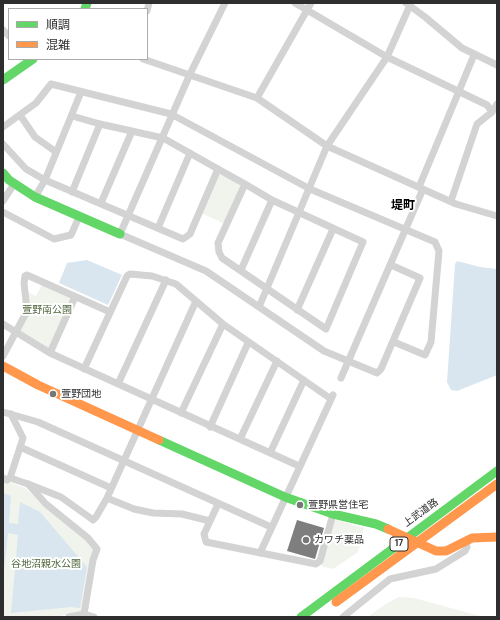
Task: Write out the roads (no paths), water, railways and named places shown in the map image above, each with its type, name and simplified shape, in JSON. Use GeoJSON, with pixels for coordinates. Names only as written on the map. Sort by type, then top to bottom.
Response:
{"type":"FeatureCollection","features":[{"type":"Feature","properties":{"kind":"main road"},"geometry":{"type":"LineString","coordinates":[[3,80],[32,60]]}},
{"type":"Feature","properties":{"kind":"main road"},"geometry":{"type":"LineString","coordinates":[[3,173],[14,184],[35,198],[120,234]]}},
{"type":"Feature","properties":{"kind":"main road"},"geometry":{"type":"LineString","coordinates":[[3,366],[38,385],[285,496],[333,514],[376,524],[440,552],[452,549],[476,537],[497,537]]}},
{"type":"Feature","properties":{"kind":"main road","name":"上武道路"},"geometry":{"type":"LineString","coordinates":[[301,617],[497,472]]}},
{"type":"Feature","properties":{"kind":"main road","name":"17"},"geometry":{"type":"LineString","coordinates":[[316,617],[497,484]]}},
{"type":"Feature","properties":{"kind":"street"},"geometry":{"type":"LineString","coordinates":[[225,3],[171,114],[163,138],[130,216],[120,234],[206,271],[324,351],[377,373],[381,369],[394,342],[420,278],[390,265]]}},
{"type":"Feature","properties":{"kind":"street"},"geometry":{"type":"LineString","coordinates":[[295,3],[387,56],[487,105],[492,112]]}},
{"type":"Feature","properties":{"kind":"street"},"geometry":{"type":"LineString","coordinates":[[257,98],[311,3]]}},
{"type":"Feature","properties":{"kind":"street"},"geometry":{"type":"LineString","coordinates":[[259,307],[327,146],[387,56],[409,4],[462,48],[497,65]]}},
{"type":"Feature","properties":{"kind":"street"},"geometry":{"type":"LineString","coordinates":[[341,378],[406,229],[474,55]]}},
{"type":"Feature","properties":{"kind":"street"},"geometry":{"type":"LineString","coordinates":[[146,60],[257,98],[327,146],[451,201],[497,216]]}},
{"type":"Feature","properties":{"kind":"street"},"geometry":{"type":"LineString","coordinates":[[3,127],[36,103],[51,84],[171,114],[310,189],[435,242],[439,251],[431,342],[425,355],[394,342]]}},
{"type":"Feature","properties":{"kind":"street"},"geometry":{"type":"LineString","coordinates":[[35,198],[45,180],[81,92]]}},
{"type":"Feature","properties":{"kind":"street"},"geometry":{"type":"LineString","coordinates":[[451,201],[477,124],[492,112],[497,104]]}},
{"type":"Feature","properties":{"kind":"street"},"geometry":{"type":"LineString","coordinates":[[20,115],[36,137],[56,152]]}},
{"type":"Feature","properties":{"kind":"street"},"geometry":{"type":"LineString","coordinates":[[72,116],[163,138],[218,168],[272,200],[363,242],[326,329],[222,258],[218,243],[244,184]]}},
{"type":"Feature","properties":{"kind":"street"},"geometry":{"type":"LineString","coordinates":[[72,192],[100,124]]}},
{"type":"Feature","properties":{"kind":"street"},"geometry":{"type":"LineString","coordinates":[[101,203],[132,131]]}},
{"type":"Feature","properties":{"kind":"street"},"geometry":{"type":"LineString","coordinates":[[3,144],[26,169],[45,180],[183,239],[187,238],[218,168]]}},
{"type":"Feature","properties":{"kind":"street"},"geometry":{"type":"LineString","coordinates":[[158,228],[190,153]]}},
{"type":"Feature","properties":{"kind":"street"},"geometry":{"type":"LineString","coordinates":[[3,201],[14,184]]}},
{"type":"Feature","properties":{"kind":"street"},"geometry":{"type":"LineString","coordinates":[[241,270],[272,200]]}},
{"type":"Feature","properties":{"kind":"street"},"geometry":{"type":"LineString","coordinates":[[3,212],[54,239],[71,235],[79,217]]}},
{"type":"Feature","properties":{"kind":"street"},"geometry":{"type":"LineString","coordinates":[[297,310],[333,229]]}},
{"type":"Feature","properties":{"kind":"street"},"geometry":{"type":"LineString","coordinates":[[84,369],[127,276],[130,274],[152,276],[176,284],[222,324],[304,380],[332,397],[260,553]]}},
{"type":"Feature","properties":{"kind":"street"},"geometry":{"type":"LineString","coordinates":[[3,356],[27,311],[24,283],[25,276],[31,276],[110,312]]}},
{"type":"Feature","properties":{"kind":"street"},"geometry":{"type":"LineString","coordinates":[[118,384],[166,280]]}},
{"type":"Feature","properties":{"kind":"street"},"geometry":{"type":"LineString","coordinates":[[50,353],[75,297]]}},
{"type":"Feature","properties":{"kind":"street"},"geometry":{"type":"LineString","coordinates":[[12,414],[23,438],[6,478],[28,484],[61,497],[93,520],[107,498],[196,301]]}},
{"type":"Feature","properties":{"kind":"street"},"geometry":{"type":"LineString","coordinates":[[3,324],[15,333],[50,353],[210,427],[299,466]]}},
{"type":"Feature","properties":{"kind":"street"},"geometry":{"type":"LineString","coordinates":[[181,413],[222,324]]}},
{"type":"Feature","properties":{"kind":"street"},"geometry":{"type":"LineString","coordinates":[[210,427],[248,342]]}},
{"type":"Feature","properties":{"kind":"street"},"geometry":{"type":"LineString","coordinates":[[241,438],[277,362]]}},
{"type":"Feature","properties":{"kind":"street"},"geometry":{"type":"LineString","coordinates":[[270,453],[304,380]]}},
{"type":"Feature","properties":{"kind":"street"},"geometry":{"type":"LineString","coordinates":[[3,412],[38,422],[271,527]]}},
{"type":"Feature","properties":{"kind":"street"},"geometry":{"type":"LineString","coordinates":[[20,447],[111,488]]}},
{"type":"Feature","properties":{"kind":"street"},"geometry":{"type":"LineString","coordinates":[[28,484],[46,504],[88,538],[97,549],[93,560],[84,614]]}},
{"type":"Feature","properties":{"kind":"street"},"geometry":{"type":"LineString","coordinates":[[107,498],[134,509],[153,513],[182,514],[210,521]]}},
{"type":"Feature","properties":{"kind":"street"},"geometry":{"type":"LineString","coordinates":[[218,504],[204,534],[206,542],[316,564],[320,561],[333,514]]}},
{"type":"Feature","properties":{"kind":"street"},"geometry":{"type":"LineString","coordinates":[[344,617],[390,580],[430,572],[449,561],[465,551],[467,547],[466,541]]}},
{"type":"Feature","properties":{"kind":"street"},"geometry":{"type":"LineString","coordinates":[[69,617],[84,614],[94,617]]}},
{"type":"Feature","properties":{"kind":"place","name":"萱野団地"},"geometry":{"type":"Point","coordinates":[53,394]}},
{"type":"Feature","properties":{"kind":"place","name":"萱野県営住宅"},"geometry":{"type":"Point","coordinates":[300,505]}},
{"type":"Feature","properties":{"kind":"place","name":"カワチ薬品"},"geometry":{"type":"Point","coordinates":[306,540]}},
{"type":"Feature","properties":{"kind":"district","name":"堤町"},"geometry":{"type":"Point","coordinates":[403,206]}},
{"type":"Feature","properties":{"kind":"park label","name":"萱野南公園"},"geometry":{"type":"Point","coordinates":[47,310]}},
{"type":"Feature","properties":{"kind":"park label","name":"谷地沼親水公園"},"geometry":{"type":"Point","coordinates":[46,564]}}]}
